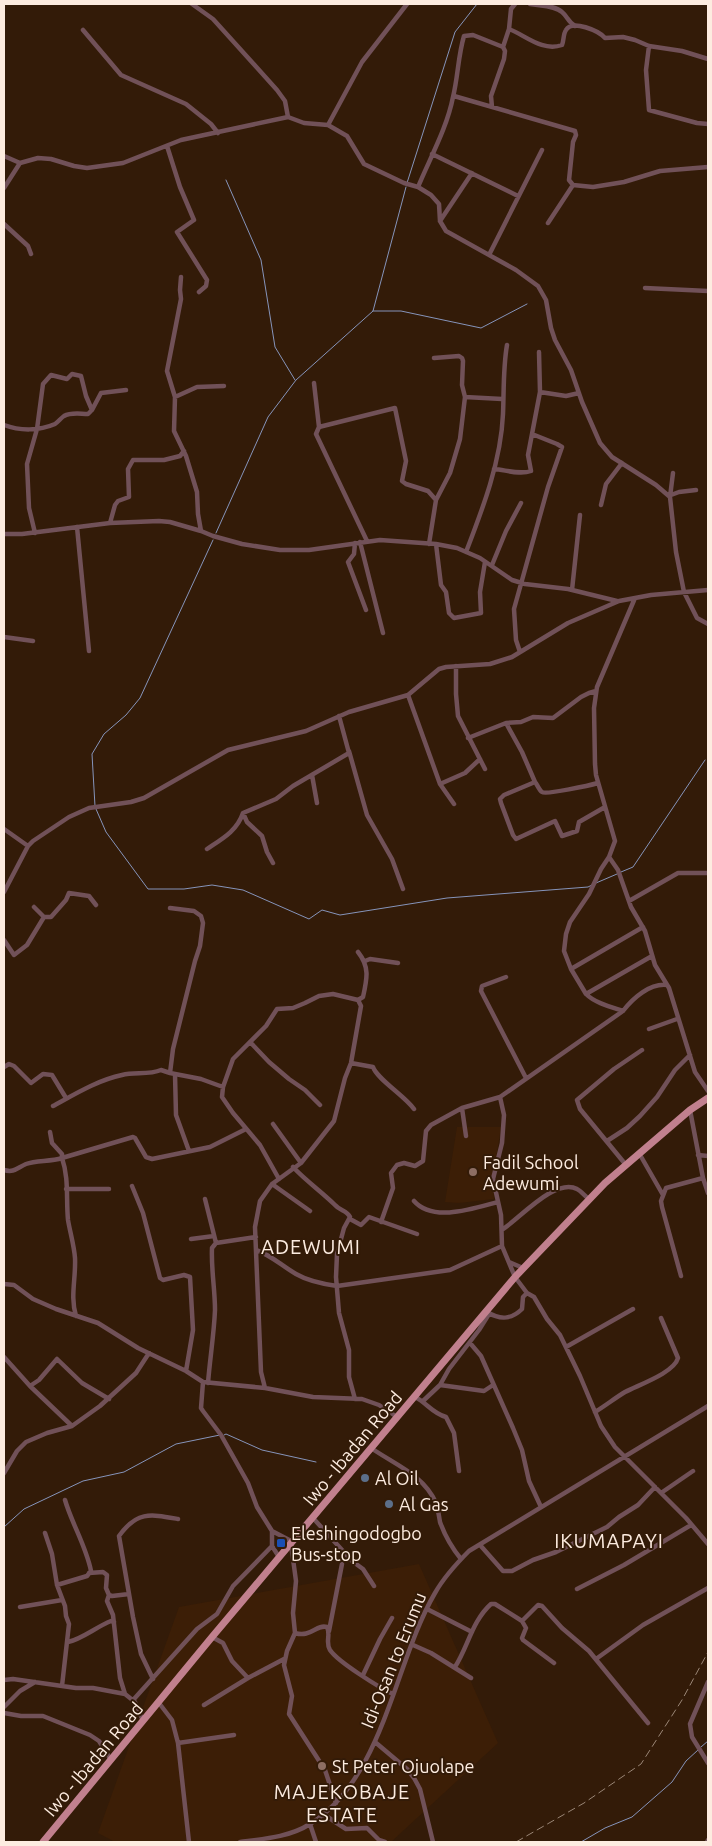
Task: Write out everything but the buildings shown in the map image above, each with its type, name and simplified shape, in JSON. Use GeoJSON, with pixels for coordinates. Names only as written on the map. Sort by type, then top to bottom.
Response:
{"type":"FeatureCollection","features":[{"type":"Feature","properties":{"kind":"main road","name":"Iwo - Ibadan Road"},"geometry":{"type":"LineString","coordinates":[[43,1842],[212,1637],[523,1268],[589,1199],[626,1165],[690,1110],[708,1098]]}},
{"type":"Feature","properties":{"kind":"street"},"geometry":{"type":"LineString","coordinates":[[192,4],[213,19],[276,90],[285,101],[288,117]]}},
{"type":"Feature","properties":{"kind":"street"},"geometry":{"type":"LineString","coordinates":[[328,125],[362,62],[407,4]]}},
{"type":"Feature","properties":{"kind":"street"},"geometry":{"type":"LineString","coordinates":[[492,107],[491,96],[504,58],[505,51],[503,47],[509,29],[511,9],[515,4]]}},
{"type":"Feature","properties":{"kind":"street"},"geometry":{"type":"LineString","coordinates":[[530,4],[557,9],[563,12],[569,23],[576,26]]}},
{"type":"Feature","properties":{"kind":"street"},"geometry":{"type":"LineString","coordinates":[[509,29],[518,32],[527,40],[554,47],[562,45],[566,29],[584,26],[596,31],[605,38],[635,40],[649,46],[682,51],[708,59]]}},
{"type":"Feature","properties":{"kind":"street"},"geometry":{"type":"LineString","coordinates":[[83,30],[121,75],[186,104],[211,124],[218,133]]}},
{"type":"Feature","properties":{"kind":"street"},"geometry":{"type":"LineString","coordinates":[[418,187],[446,122],[454,96],[464,36],[473,35],[503,47]]}},
{"type":"Feature","properties":{"kind":"street"},"geometry":{"type":"LineString","coordinates":[[649,46],[646,70],[648,110],[696,123],[708,124]]}},
{"type":"Feature","properties":{"kind":"street"},"geometry":{"type":"LineString","coordinates":[[454,96],[575,131],[569,180],[573,185],[593,187],[624,182],[660,171],[708,167]]}},
{"type":"Feature","properties":{"kind":"street"},"geometry":{"type":"LineString","coordinates":[[4,156],[20,163],[38,158],[51,158],[74,166],[87,168],[123,163],[181,140],[288,117],[304,123],[328,125],[347,136],[364,164],[404,183],[418,187],[436,199],[439,204],[440,221],[446,231],[516,270],[538,286],[548,304],[551,328],[555,340],[570,370],[600,443],[612,457],[671,496]]}},
{"type":"Feature","properties":{"kind":"street"},"geometry":{"type":"LineString","coordinates":[[168,146],[180,187],[194,220],[178,232],[208,280],[206,286],[199,292]]}},
{"type":"Feature","properties":{"kind":"street"},"geometry":{"type":"LineString","coordinates":[[489,255],[542,150]]}},
{"type":"Feature","properties":{"kind":"street"},"geometry":{"type":"LineString","coordinates":[[432,154],[518,196]]}},
{"type":"Feature","properties":{"kind":"street"},"geometry":{"type":"LineString","coordinates":[[4,188],[20,163]]}},
{"type":"Feature","properties":{"kind":"street"},"geometry":{"type":"LineString","coordinates":[[440,221],[472,173]]}},
{"type":"Feature","properties":{"kind":"street"},"geometry":{"type":"LineString","coordinates":[[548,222],[573,185]]}},
{"type":"Feature","properties":{"kind":"street"},"geometry":{"type":"LineString","coordinates":[[4,224],[28,246],[31,254]]}},
{"type":"Feature","properties":{"kind":"street"},"geometry":{"type":"LineString","coordinates":[[181,277],[181,299],[166,371],[175,397],[174,431],[184,451],[197,492],[201,531]]}},
{"type":"Feature","properties":{"kind":"street"},"geometry":{"type":"LineString","coordinates":[[645,288],[708,291]]}},
{"type":"Feature","properties":{"kind":"street"},"geometry":{"type":"LineString","coordinates":[[466,552],[494,469],[503,415],[503,366],[506,345]]}},
{"type":"Feature","properties":{"kind":"street"},"geometry":{"type":"LineString","coordinates":[[494,469],[518,472],[531,471],[528,455],[540,392],[539,352]]}},
{"type":"Feature","properties":{"kind":"street"},"geometry":{"type":"LineString","coordinates":[[429,544],[436,500],[450,474],[460,439],[465,397],[462,385],[462,358],[459,356],[434,358]]}},
{"type":"Feature","properties":{"kind":"street"},"geometry":{"type":"LineString","coordinates":[[35,533],[29,508],[27,464],[37,429],[43,384],[52,375],[67,379],[72,374],[81,376],[92,410]]}},
{"type":"Feature","properties":{"kind":"street"},"geometry":{"type":"LineString","coordinates":[[314,383],[320,427],[316,434],[366,541]]}},
{"type":"Feature","properties":{"kind":"street"},"geometry":{"type":"LineString","coordinates":[[175,397],[197,387],[224,386]]}},
{"type":"Feature","properties":{"kind":"street"},"geometry":{"type":"LineString","coordinates":[[4,426],[17,430],[37,429],[56,424],[64,416],[74,413],[88,414],[101,393],[126,390]]}},
{"type":"Feature","properties":{"kind":"street"},"geometry":{"type":"LineString","coordinates":[[540,392],[566,396],[579,393]]}},
{"type":"Feature","properties":{"kind":"street"},"geometry":{"type":"LineString","coordinates":[[465,397],[502,399]]}},
{"type":"Feature","properties":{"kind":"street"},"geometry":{"type":"LineString","coordinates":[[320,427],[395,408],[406,461],[402,481],[428,491],[436,500]]}},
{"type":"Feature","properties":{"kind":"street"},"geometry":{"type":"LineString","coordinates":[[520,652],[516,640],[514,609],[548,487],[562,447],[532,434]]}},
{"type":"Feature","properties":{"kind":"street"},"geometry":{"type":"LineString","coordinates":[[110,522],[115,505],[129,497],[128,469],[132,460],[164,460],[177,457],[184,451]]}},
{"type":"Feature","properties":{"kind":"street"},"geometry":{"type":"LineString","coordinates":[[601,504],[606,484],[622,464]]}},
{"type":"Feature","properties":{"kind":"street"},"geometry":{"type":"LineString","coordinates":[[673,473],[671,496],[678,566],[684,592],[697,618],[708,624]]}},
{"type":"Feature","properties":{"kind":"street"},"geometry":{"type":"LineString","coordinates":[[671,496],[679,492],[696,490]]}},
{"type":"Feature","properties":{"kind":"street"},"geometry":{"type":"LineString","coordinates":[[492,566],[506,531],[521,503]]}},
{"type":"Feature","properties":{"kind":"street"},"geometry":{"type":"LineString","coordinates":[[572,590],[580,515]]}},
{"type":"Feature","properties":{"kind":"street"},"geometry":{"type":"LineString","coordinates":[[4,534],[35,533],[110,522],[164,521],[242,544],[280,550],[309,550],[380,540],[436,544],[457,548],[480,558],[512,580],[525,584],[572,590],[619,601]]}},
{"type":"Feature","properties":{"kind":"street"},"geometry":{"type":"LineString","coordinates":[[77,527],[89,651]]}},
{"type":"Feature","properties":{"kind":"street"},"geometry":{"type":"LineString","coordinates":[[357,543],[354,554],[348,562],[366,610]]}},
{"type":"Feature","properties":{"kind":"street"},"geometry":{"type":"LineString","coordinates":[[357,543],[383,633]]}},
{"type":"Feature","properties":{"kind":"street"},"geometry":{"type":"LineString","coordinates":[[436,544],[441,585],[446,592],[449,613],[454,618],[481,613],[480,592],[485,562]]}},
{"type":"Feature","properties":{"kind":"street"},"geometry":{"type":"LineString","coordinates":[[4,892],[28,846],[69,817],[92,807],[116,805],[144,798],[228,750],[306,731],[339,716],[408,695],[434,672],[446,667],[503,661],[568,623],[619,601],[708,590]]}},
{"type":"Feature","properties":{"kind":"street"},"geometry":{"type":"LineString","coordinates":[[623,1011],[602,1004],[586,994],[571,969],[564,950],[568,926],[585,900],[613,847],[614,836],[598,783],[595,764],[594,708],[596,691],[635,598]]}},
{"type":"Feature","properties":{"kind":"street"},"geometry":{"type":"LineString","coordinates":[[4,637],[33,641]]}},
{"type":"Feature","properties":{"kind":"street"},"geometry":{"type":"LineString","coordinates":[[456,666],[458,716],[484,769]]}},
{"type":"Feature","properties":{"kind":"street"},"geometry":{"type":"LineString","coordinates":[[468,738],[532,717],[553,718],[581,697],[596,691]]}},
{"type":"Feature","properties":{"kind":"street"},"geometry":{"type":"LineString","coordinates":[[408,695],[440,784],[454,804]]}},
{"type":"Feature","properties":{"kind":"street"},"geometry":{"type":"LineString","coordinates":[[243,813],[276,799],[292,786],[349,754],[342,734],[339,716]]}},
{"type":"Feature","properties":{"kind":"street"},"geometry":{"type":"LineString","coordinates":[[339,716],[367,815],[392,859],[403,889]]}},
{"type":"Feature","properties":{"kind":"street"},"geometry":{"type":"LineString","coordinates":[[506,724],[541,792],[554,792],[598,783]]}},
{"type":"Feature","properties":{"kind":"street"},"geometry":{"type":"LineString","coordinates":[[440,784],[465,774],[480,759]]}},
{"type":"Feature","properties":{"kind":"street"},"geometry":{"type":"LineString","coordinates":[[312,775],[317,803]]}},
{"type":"Feature","properties":{"kind":"street"},"geometry":{"type":"LineString","coordinates":[[535,782],[504,795],[500,799],[512,835],[516,839],[555,821],[562,836],[576,831],[579,822],[605,807]]}},
{"type":"Feature","properties":{"kind":"street"},"geometry":{"type":"LineString","coordinates":[[207,849],[228,835],[240,823],[243,813]]}},
{"type":"Feature","properties":{"kind":"street"},"geometry":{"type":"LineString","coordinates":[[243,813],[247,822],[262,836],[273,863]]}},
{"type":"Feature","properties":{"kind":"street"},"geometry":{"type":"LineString","coordinates":[[4,829],[28,846]]}},
{"type":"Feature","properties":{"kind":"street"},"geometry":{"type":"LineString","coordinates":[[609,857],[618,870],[628,901],[643,927],[655,965],[667,985],[695,1072],[708,1091]]}},
{"type":"Feature","properties":{"kind":"street"},"geometry":{"type":"LineString","coordinates":[[628,901],[678,873],[708,874]]}},
{"type":"Feature","properties":{"kind":"street"},"geometry":{"type":"LineString","coordinates":[[34,907],[44,917],[51,917],[66,900],[69,893],[89,896],[96,905]]}},
{"type":"Feature","properties":{"kind":"street"},"geometry":{"type":"LineString","coordinates":[[170,908],[194,911],[201,916],[203,923],[202,940],[195,960],[173,1049],[176,1115],[189,1151]]}},
{"type":"Feature","properties":{"kind":"street"},"geometry":{"type":"LineString","coordinates":[[4,940],[14,956],[26,945],[44,917]]}},
{"type":"Feature","properties":{"kind":"street"},"geometry":{"type":"LineString","coordinates":[[571,969],[643,927]]}},
{"type":"Feature","properties":{"kind":"street"},"geometry":{"type":"LineString","coordinates":[[279,1179],[260,1145],[222,1097],[223,1088],[234,1058],[266,1026],[277,1009],[293,1008],[319,996],[333,994],[358,1000],[363,997],[366,987],[366,962],[358,952]]}},
{"type":"Feature","properties":{"kind":"street"},"geometry":{"type":"LineString","coordinates":[[586,994],[652,956]]}},
{"type":"Feature","properties":{"kind":"street"},"geometry":{"type":"LineString","coordinates":[[366,962],[370,959],[398,963]]}},
{"type":"Feature","properties":{"kind":"street"},"geometry":{"type":"LineString","coordinates":[[506,977],[482,986],[481,991],[526,1078]]}},
{"type":"Feature","properties":{"kind":"street"},"geometry":{"type":"LineString","coordinates":[[381,1222],[393,1188],[391,1173],[397,1165],[404,1163],[416,1166],[423,1161],[426,1131],[431,1125],[462,1108],[500,1097],[623,1011],[640,994],[657,986],[667,985]]}},
{"type":"Feature","properties":{"kind":"street"},"geometry":{"type":"LineString","coordinates":[[265,1388],[261,1372],[255,1226],[260,1201],[272,1184],[301,1163],[334,1121],[351,1062],[361,1006],[358,1000]]}},
{"type":"Feature","properties":{"kind":"street"},"geometry":{"type":"LineString","coordinates":[[649,1029],[677,1019]]}},
{"type":"Feature","properties":{"kind":"street"},"geometry":{"type":"LineString","coordinates":[[250,1042],[269,1062],[289,1080],[305,1090],[320,1105]]}},
{"type":"Feature","properties":{"kind":"street"},"geometry":{"type":"LineString","coordinates":[[626,1165],[580,1109],[577,1100],[614,1069],[642,1050]]}},
{"type":"Feature","properties":{"kind":"street"},"geometry":{"type":"LineString","coordinates":[[607,1141],[627,1128],[640,1116],[657,1097],[675,1070],[690,1055]]}},
{"type":"Feature","properties":{"kind":"street"},"geometry":{"type":"LineString","coordinates":[[351,1062],[373,1067],[374,1072],[407,1099],[414,1109]]}},
{"type":"Feature","properties":{"kind":"street"},"geometry":{"type":"LineString","coordinates":[[4,1067],[9,1064],[13,1065],[31,1083],[43,1074],[52,1075],[66,1098]]}},
{"type":"Feature","properties":{"kind":"street"},"geometry":{"type":"LineString","coordinates":[[53,1106],[83,1089],[120,1075],[137,1072],[162,1070],[201,1079],[223,1088]]}},
{"type":"Feature","properties":{"kind":"street"},"geometry":{"type":"LineString","coordinates":[[500,1097],[504,1115],[502,1143],[493,1179],[503,1229],[502,1246],[508,1262],[515,1277],[527,1293],[534,1297],[566,1347],[600,1426],[607,1436],[708,1544]]}},
{"type":"Feature","properties":{"kind":"street"},"geometry":{"type":"LineString","coordinates":[[462,1108],[466,1136]]}},
{"type":"Feature","properties":{"kind":"street"},"geometry":{"type":"LineString","coordinates":[[690,1110],[695,1129],[698,1155],[708,1194]]}},
{"type":"Feature","properties":{"kind":"street"},"geometry":{"type":"LineString","coordinates":[[273,1124],[301,1163]]}},
{"type":"Feature","properties":{"kind":"street"},"geometry":{"type":"LineString","coordinates":[[4,1170],[11,1172],[18,1170],[28,1163],[52,1162],[133,1137],[148,1159],[166,1157],[210,1147],[246,1128]]}},
{"type":"Feature","properties":{"kind":"street"},"geometry":{"type":"LineString","coordinates":[[50,1132],[52,1143],[62,1154],[67,1182],[68,1221],[75,1243],[73,1307],[76,1316]]}},
{"type":"Feature","properties":{"kind":"street"},"geometry":{"type":"LineString","coordinates":[[640,1153],[663,1195]]}},
{"type":"Feature","properties":{"kind":"street"},"geometry":{"type":"LineString","coordinates":[[698,1155],[708,1156]]}},
{"type":"Feature","properties":{"kind":"street"},"geometry":{"type":"LineString","coordinates":[[293,1167],[328,1197],[336,1207],[346,1211],[350,1219],[361,1225],[369,1217],[382,1220],[381,1222],[417,1234]]}},
{"type":"Feature","properties":{"kind":"street"},"geometry":{"type":"LineString","coordinates":[[682,1276],[661,1201],[668,1187],[703,1178]]}},
{"type":"Feature","properties":{"kind":"street"},"geometry":{"type":"LineString","coordinates":[[272,1184],[310,1211]]}},
{"type":"Feature","properties":{"kind":"street"},"geometry":{"type":"LineString","coordinates":[[132,1186],[144,1213],[160,1278],[163,1280],[184,1275],[190,1277],[193,1330],[186,1371]]}},
{"type":"Feature","properties":{"kind":"street"},"geometry":{"type":"LineString","coordinates":[[503,1229],[557,1189],[566,1187],[576,1188],[589,1199]]}},
{"type":"Feature","properties":{"kind":"street"},"geometry":{"type":"LineString","coordinates":[[66,1189],[109,1189]]}},
{"type":"Feature","properties":{"kind":"street"},"geometry":{"type":"LineString","coordinates":[[205,1199],[216,1243]]}},
{"type":"Feature","properties":{"kind":"street"},"geometry":{"type":"LineString","coordinates":[[414,1201],[429,1211],[445,1213],[464,1211],[498,1202]]}},
{"type":"Feature","properties":{"kind":"street"},"geometry":{"type":"LineString","coordinates":[[350,1219],[344,1228],[337,1254],[337,1286],[339,1312],[349,1350],[349,1377],[355,1399]]}},
{"type":"Feature","properties":{"kind":"street"},"geometry":{"type":"LineString","coordinates":[[191,1239],[214,1236]]}},
{"type":"Feature","properties":{"kind":"street"},"geometry":{"type":"LineString","coordinates":[[256,1236],[216,1243],[212,1248],[215,1308],[214,1333],[201,1408],[215,1425],[226,1443],[248,1483],[263,1518],[272,1531],[292,1543],[296,1581],[293,1613],[295,1633],[284,1659],[292,1696],[289,1714],[325,1770],[336,1803]]}},
{"type":"Feature","properties":{"kind":"street"},"geometry":{"type":"LineString","coordinates":[[256,1250],[268,1254],[302,1277],[323,1284],[337,1286],[450,1270],[502,1246]]}},
{"type":"Feature","properties":{"kind":"street"},"geometry":{"type":"LineString","coordinates":[[508,1262],[523,1268]]}},
{"type":"Feature","properties":{"kind":"street"},"geometry":{"type":"LineString","coordinates":[[4,1284],[14,1285],[33,1299],[98,1323],[127,1342],[206,1382],[265,1388],[313,1397],[370,1401],[397,1417]]}},
{"type":"Feature","properties":{"kind":"street"},"geometry":{"type":"LineString","coordinates":[[423,1401],[440,1384],[449,1369],[470,1343],[487,1313],[504,1319],[510,1317],[522,1309],[523,1297],[527,1293]]}},
{"type":"Feature","properties":{"kind":"street"},"geometry":{"type":"LineString","coordinates":[[566,1347],[633,1309]]}},
{"type":"Feature","properties":{"kind":"street"},"geometry":{"type":"LineString","coordinates":[[595,1412],[626,1392],[664,1372],[677,1362],[676,1353],[661,1318]]}},
{"type":"Feature","properties":{"kind":"street"},"geometry":{"type":"LineString","coordinates":[[470,1343],[482,1356],[522,1450],[529,1481],[541,1507]]}},
{"type":"Feature","properties":{"kind":"street"},"geometry":{"type":"LineString","coordinates":[[4,1473],[17,1451],[26,1442],[46,1432],[72,1426],[109,1399],[136,1373],[149,1353]]}},
{"type":"Feature","properties":{"kind":"street"},"geometry":{"type":"LineString","coordinates":[[4,1357],[30,1386],[72,1426]]}},
{"type":"Feature","properties":{"kind":"street"},"geometry":{"type":"LineString","coordinates":[[30,1386],[39,1380],[57,1359],[82,1383],[109,1399]]}},
{"type":"Feature","properties":{"kind":"street"},"geometry":{"type":"LineString","coordinates":[[440,1384],[484,1391],[493,1385]]}},
{"type":"Feature","properties":{"kind":"street"},"geometry":{"type":"LineString","coordinates":[[414,1397],[423,1401],[435,1414],[446,1417],[454,1432],[459,1471]]}},
{"type":"Feature","properties":{"kind":"street","name":"Idi-Osan to Erumu"},"geometry":{"type":"LineString","coordinates":[[240,1842],[276,1837],[310,1824],[336,1803],[348,1789],[375,1742],[427,1609],[449,1572],[461,1559],[541,1507],[708,1406]]}},
{"type":"Feature","properties":{"kind":"street"},"geometry":{"type":"LineString","coordinates":[[371,1448],[388,1460],[412,1472],[421,1482],[436,1503],[444,1533],[461,1559]]}},
{"type":"Feature","properties":{"kind":"street"},"geometry":{"type":"LineString","coordinates":[[660,1492],[693,1471]]}},
{"type":"Feature","properties":{"kind":"street"},"geometry":{"type":"LineString","coordinates":[[480,1545],[503,1571],[512,1571],[607,1527],[638,1505],[655,1487]]}},
{"type":"Feature","properties":{"kind":"street"},"geometry":{"type":"LineString","coordinates":[[57,1585],[87,1576],[90,1567],[65,1500]]}},
{"type":"Feature","properties":{"kind":"street"},"geometry":{"type":"LineString","coordinates":[[153,1679],[141,1654],[120,1534],[138,1518],[145,1515],[151,1514],[178,1519]]}},
{"type":"Feature","properties":{"kind":"street"},"geometry":{"type":"LineString","coordinates":[[314,1518],[352,1561],[363,1569],[374,1586]]}},
{"type":"Feature","properties":{"kind":"street"},"geometry":{"type":"LineString","coordinates":[[577,1589],[624,1565],[692,1525]]}},
{"type":"Feature","properties":{"kind":"street"},"geometry":{"type":"LineString","coordinates":[[272,1531],[272,1546],[280,1558]]}},
{"type":"Feature","properties":{"kind":"street"},"geometry":{"type":"LineString","coordinates":[[44,1533],[52,1554],[57,1585],[69,1624],[62,1686]]}},
{"type":"Feature","properties":{"kind":"street"},"geometry":{"type":"LineString","coordinates":[[134,1699],[197,1629],[217,1614],[233,1586],[272,1546]]}},
{"type":"Feature","properties":{"kind":"street"},"geometry":{"type":"LineString","coordinates":[[342,1564],[329,1631],[329,1649],[348,1666],[376,1686],[394,1694]]}},
{"type":"Feature","properties":{"kind":"street"},"geometry":{"type":"LineString","coordinates":[[89,1573],[106,1573],[106,1588],[109,1595],[107,1601],[114,1622],[120,1678],[125,1694]]}},
{"type":"Feature","properties":{"kind":"street"},"geometry":{"type":"LineString","coordinates":[[596,1659],[643,1625],[708,1588]]}},
{"type":"Feature","properties":{"kind":"street"},"geometry":{"type":"LineString","coordinates":[[109,1595],[129,1594]]}},
{"type":"Feature","properties":{"kind":"street"},"geometry":{"type":"LineString","coordinates":[[20,1607],[62,1600]]}},
{"type":"Feature","properties":{"kind":"street"},"geometry":{"type":"LineString","coordinates":[[455,1667],[472,1632],[484,1611],[491,1604],[495,1604],[522,1621],[526,1628],[523,1640],[554,1664]]}},
{"type":"Feature","properties":{"kind":"street"},"geometry":{"type":"LineString","coordinates":[[522,1621],[539,1604],[596,1659],[648,1723]]}},
{"type":"Feature","properties":{"kind":"street"},"geometry":{"type":"LineString","coordinates":[[427,1609],[472,1632]]}},
{"type":"Feature","properties":{"kind":"street"},"geometry":{"type":"LineString","coordinates":[[363,1675],[392,1618]]}},
{"type":"Feature","properties":{"kind":"street"},"geometry":{"type":"LineString","coordinates":[[68,1642],[80,1638],[101,1625],[111,1621],[114,1622]]}},
{"type":"Feature","properties":{"kind":"street"},"geometry":{"type":"LineString","coordinates":[[295,1633],[308,1634],[322,1626],[327,1627],[329,1631]]}},
{"type":"Feature","properties":{"kind":"street"},"geometry":{"type":"LineString","coordinates":[[212,1637],[223,1643],[232,1661],[248,1678]]}},
{"type":"Feature","properties":{"kind":"street"},"geometry":{"type":"LineString","coordinates":[[413,1645],[455,1667],[471,1678]]}},
{"type":"Feature","properties":{"kind":"street"},"geometry":{"type":"LineString","coordinates":[[204,1705],[284,1659]]}},
{"type":"Feature","properties":{"kind":"street"},"geometry":{"type":"LineString","coordinates":[[4,1680],[93,1688],[125,1694],[134,1699],[143,1722]]}},
{"type":"Feature","properties":{"kind":"street"},"geometry":{"type":"LineString","coordinates":[[4,1707],[20,1691],[35,1682]]}},
{"type":"Feature","properties":{"kind":"street"},"geometry":{"type":"LineString","coordinates":[[708,1682],[690,1724],[692,1737],[708,1763]]}},
{"type":"Feature","properties":{"kind":"street"},"geometry":{"type":"LineString","coordinates":[[159,1703],[172,1720],[178,1744],[189,1842]]}},
{"type":"Feature","properties":{"kind":"street"},"geometry":{"type":"LineString","coordinates":[[4,1713],[21,1716],[43,1716],[90,1735],[99,1741],[112,1760]]}},
{"type":"Feature","properties":{"kind":"street"},"geometry":{"type":"LineString","coordinates":[[178,1744],[234,1735]]}},
{"type":"Feature","properties":{"kind":"street"},"geometry":{"type":"LineString","coordinates":[[375,1742],[407,1769],[414,1778],[420,1789],[433,1842]]}},
{"type":"Feature","properties":{"kind":"street"},"geometry":{"type":"LineString","coordinates":[[323,1814],[346,1828],[367,1828],[379,1840],[385,1842]]}},
{"type":"Feature","properties":{"kind":"street"},"geometry":{"type":"LineString","coordinates":[[310,1824],[316,1842]]}},
{"type":"Feature","properties":{"kind":"shaded area","name":"Fadil School Adewumi"},"geometry":{"type":"Polygon","coordinates":[[[457,1127],[501,1127],[493,1179],[494,1199],[459,1203],[445,1202],[457,1127]]]}},
{"type":"Feature","properties":{"kind":"shaded area"},"geometry":{"type":"Polygon","coordinates":[[[419,1564],[498,1743],[391,1842],[115,1842],[98,1833],[179,1607],[419,1564]]]}},
{"type":"Feature","properties":{"kind":"waterway"},"geometry":{"type":"LineString","coordinates":[[407,183],[455,32],[477,4]]}},
{"type":"Feature","properties":{"kind":"waterway"},"geometry":{"type":"LineString","coordinates":[[226,180],[261,260],[275,347],[295,380]]}},
{"type":"Feature","properties":{"kind":"waterway"},"geometry":{"type":"LineString","coordinates":[[216,533],[268,417],[296,380],[373,311],[406,187]]}},
{"type":"Feature","properties":{"kind":"waterway"},"geometry":{"type":"LineString","coordinates":[[373,311],[401,311],[481,328],[527,304]]}},
{"type":"Feature","properties":{"kind":"waterway"},"geometry":{"type":"LineString","coordinates":[[95,806],[92,754],[104,734],[126,715],[140,698],[213,540]]}},
{"type":"Feature","properties":{"kind":"waterway"},"geometry":{"type":"LineString","coordinates":[[621,872],[633,867],[705,760]]}},
{"type":"Feature","properties":{"kind":"waterway"},"geometry":{"type":"LineString","coordinates":[[96,809],[106,832],[148,889],[184,889],[212,885],[243,890],[309,919],[322,910],[340,915],[447,898],[588,887],[592,885]]}},
{"type":"Feature","properties":{"kind":"waterway"},"geometry":{"type":"LineString","coordinates":[[596,883],[617,874]]}},
{"type":"Feature","properties":{"kind":"waterway"},"geometry":{"type":"LineString","coordinates":[[224,1435],[226,1434],[262,1450],[316,1462]]}},
{"type":"Feature","properties":{"kind":"waterway"},"geometry":{"type":"LineString","coordinates":[[4,1527],[24,1509],[83,1481],[124,1472],[176,1444],[220,1435]]}},
{"type":"Feature","properties":{"kind":"waterway"},"geometry":{"type":"LineString","coordinates":[[701,1747],[708,1741]]}},
{"type":"Feature","properties":{"kind":"waterway"},"geometry":{"type":"LineString","coordinates":[[581,1842],[605,1828],[632,1817],[672,1782],[686,1761],[698,1750]]}},
{"type":"Feature","properties":{"kind":"railway"},"geometry":{"type":"LineString","coordinates":[[516,1842],[584,1803],[641,1764],[682,1700],[708,1652]]}},
{"type":"Feature","properties":{"kind":"place","name":"Fadil School Adewumi"},"geometry":{"type":"Point","coordinates":[473,1172]}},
{"type":"Feature","properties":{"kind":"place","name":"Al Oil"},"geometry":{"type":"Point","coordinates":[365,1478]}},
{"type":"Feature","properties":{"kind":"place","name":"Al Gas"},"geometry":{"type":"Point","coordinates":[389,1504]}},
{"type":"Feature","properties":{"kind":"place","name":"Eleshingodogbo Bus-stop"},"geometry":{"type":"Point","coordinates":[281,1543]}},
{"type":"Feature","properties":{"kind":"place","name":"St Peter Ojuolape"},"geometry":{"type":"Point","coordinates":[322,1766]}},
{"type":"Feature","properties":{"kind":"district","name":"ADEWUMI"},"geometry":{"type":"Point","coordinates":[311,1246]}},
{"type":"Feature","properties":{"kind":"district","name":"IKUMAPAYI"},"geometry":{"type":"Point","coordinates":[609,1540]}},
{"type":"Feature","properties":{"kind":"district","name":"MAJEKOBAJE ESTATE"},"geometry":{"type":"Point","coordinates":[342,1802]}}]}
